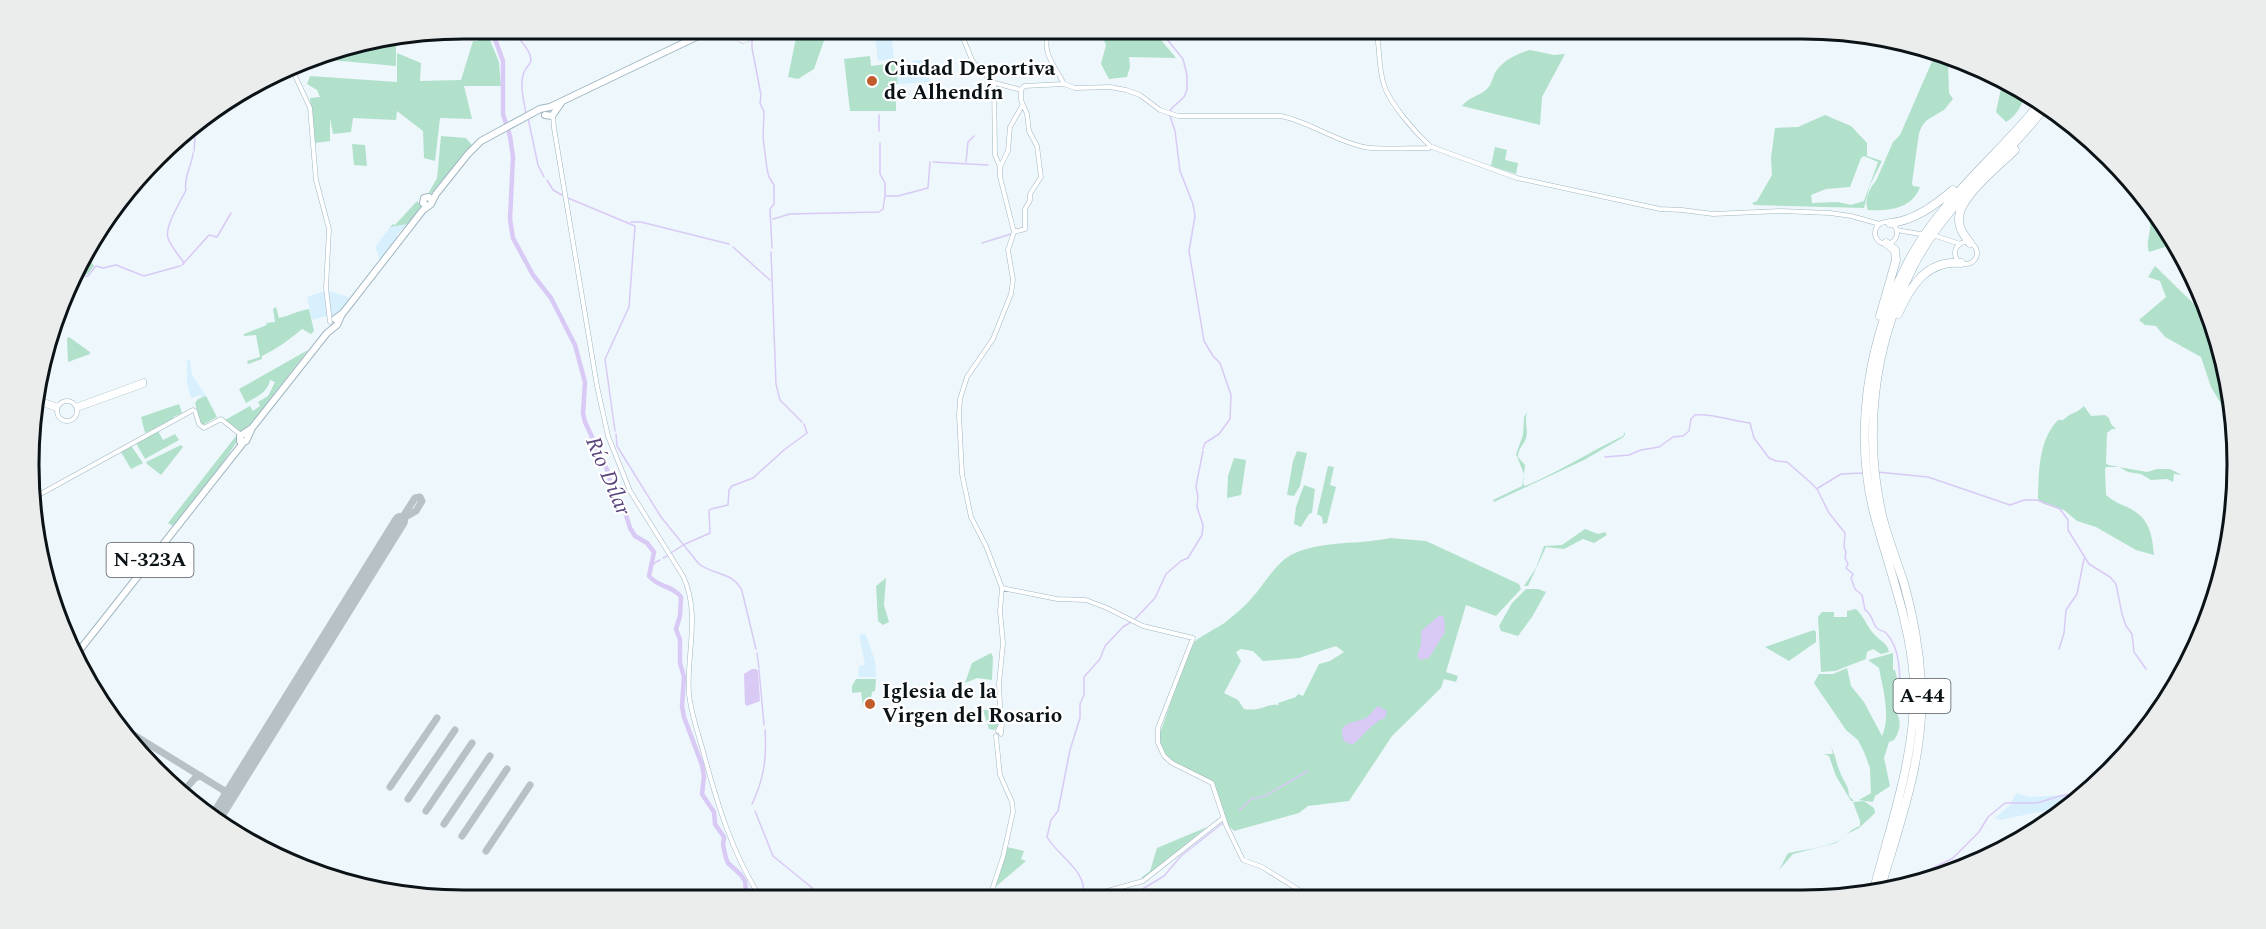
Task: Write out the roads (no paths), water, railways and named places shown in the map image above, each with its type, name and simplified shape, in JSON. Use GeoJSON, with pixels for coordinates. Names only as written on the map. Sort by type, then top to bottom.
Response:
{"type":"FeatureCollection","features":[{"type":"Feature","properties":{"kind":"highway","name":"A-44"},"geometry":{"type":"LineString","coordinates":[[1878,883],[1916,766],[1922,701],[1918,647],[1911,612],[1872,480],[1865,432],[1878,340],[1887,311],[1909,260],[1939,213],[2035,109]]}},
{"type":"Feature","properties":{"kind":"highway","name":"A-44"},"geometry":{"type":"LineString","coordinates":[[1872,386],[1892,316],[1903,287],[1923,249],[1959,199],[2042,114]]}},
{"type":"Feature","properties":{"kind":"highway"},"geometry":{"type":"LineString","coordinates":[[1965,244],[1959,224],[1959,213],[1963,204],[2015,150],[2043,114]]}},
{"type":"Feature","properties":{"kind":"highway"},"geometry":{"type":"LineString","coordinates":[[1890,223],[1909,219],[1936,204],[1981,166]]}},
{"type":"Feature","properties":{"kind":"highway"},"geometry":{"type":"LineString","coordinates":[[1872,386],[1878,327],[1896,260],[1895,250],[1887,243]]}},
{"type":"Feature","properties":{"kind":"highway"},"geometry":{"type":"LineString","coordinates":[[1872,386],[1899,311],[1914,285],[1933,267],[1947,263],[1961,263]]}},
{"type":"Feature","properties":{"kind":"main road","name":"N-323A"},"geometry":{"type":"LineString","coordinates":[[81,648],[236,449],[242,438],[474,147],[501,129],[540,109],[549,112],[564,100],[692,39]]}},
{"type":"Feature","properties":{"kind":"street"},"geometry":{"type":"LineString","coordinates":[[964,39],[974,63],[994,82],[1021,90]]}},
{"type":"Feature","properties":{"kind":"street"},"geometry":{"type":"LineString","coordinates":[[1046,39],[1047,53],[1064,84]]}},
{"type":"Feature","properties":{"kind":"street"},"geometry":{"type":"LineString","coordinates":[[1377,39],[1386,91],[1399,111],[1430,147]]}},
{"type":"Feature","properties":{"kind":"street"},"geometry":{"type":"LineString","coordinates":[[294,74],[310,108],[316,180],[328,229],[326,288],[328,312],[333,322]]}},
{"type":"Feature","properties":{"kind":"street"},"geometry":{"type":"LineString","coordinates":[[991,890],[1003,857],[1013,812],[1012,802],[1000,775],[998,744],[1001,724],[999,684],[1003,643],[1000,611],[1002,588],[986,546],[971,517],[962,474],[959,415],[960,399],[968,377],[993,339],[1011,294],[1013,280],[1008,250],[1014,232],[1000,177],[1000,167],[995,155],[994,82]]}},
{"type":"Feature","properties":{"kind":"street"},"geometry":{"type":"LineString","coordinates":[[1014,232],[1025,229],[1025,209],[1030,200],[1030,194],[1041,177],[1039,158],[1023,106],[1021,90],[1023,86],[1030,85],[1064,84],[1075,88],[1110,87],[1126,90],[1140,95],[1157,108],[1171,114],[1281,116],[1363,147],[1430,147],[1517,178],[1660,209],[1713,214],[1781,211],[1830,213],[1880,224],[1890,223],[1896,230],[1910,234]]}},
{"type":"Feature","properties":{"kind":"street"},"geometry":{"type":"LineString","coordinates":[[1000,167],[1008,151],[1010,127],[1023,106]]}},
{"type":"Feature","properties":{"kind":"street"},"geometry":{"type":"LineString","coordinates":[[549,112],[608,438],[630,491],[689,590],[692,609],[689,687],[692,712],[722,817],[757,890]]}},
{"type":"Feature","properties":{"kind":"street"},"geometry":{"type":"LineString","coordinates":[[1865,221],[1876,230],[1878,240],[1887,243],[1892,242],[1896,237],[1896,230]]}},
{"type":"Feature","properties":{"kind":"street"},"geometry":{"type":"LineString","coordinates":[[1876,230],[1880,224]]}},
{"type":"Feature","properties":{"kind":"street"},"geometry":{"type":"LineString","coordinates":[[1896,237],[1920,234]]}},
{"type":"Feature","properties":{"kind":"street"},"geometry":{"type":"LineString","coordinates":[[1936,236],[1965,244],[1977,251],[1976,257],[1968,264],[1961,263],[1957,259],[1956,250],[1946,240]]}},
{"type":"Feature","properties":{"kind":"street"},"geometry":{"type":"LineString","coordinates":[[1956,250],[1965,244]]}},
{"type":"Feature","properties":{"kind":"street"},"geometry":{"type":"LineString","coordinates":[[144,381],[144,385],[77,407],[144,381]]}},
{"type":"Feature","properties":{"kind":"street"},"geometry":{"type":"LineString","coordinates":[[57,408],[67,400],[77,407]]}},
{"type":"Feature","properties":{"kind":"street"},"geometry":{"type":"LineString","coordinates":[[44,403],[57,408]]}},
{"type":"Feature","properties":{"kind":"street"},"geometry":{"type":"LineString","coordinates":[[57,408],[60,418],[67,421],[74,418],[77,407]]}},
{"type":"Feature","properties":{"kind":"street"},"geometry":{"type":"LineString","coordinates":[[40,493],[193,410],[204,428],[220,419],[242,438]]}},
{"type":"Feature","properties":{"kind":"street"},"geometry":{"type":"LineString","coordinates":[[1002,588],[1057,599],[1086,600],[1143,626],[1193,638],[1158,729],[1158,743],[1167,759],[1212,783],[1223,818],[1243,860],[1262,867],[1299,890]]}},
{"type":"Feature","properties":{"kind":"street"},"geometry":{"type":"LineString","coordinates":[[1123,890],[1147,879],[1223,818]]}},
{"type":"Feature","properties":{"kind":"waterway","name":"Río Dílar"},"geometry":{"type":"LineString","coordinates":[[495,39],[503,61],[503,114],[510,136],[513,157],[510,219],[513,238],[533,275],[551,298],[575,345],[585,382],[583,413],[585,422],[596,453],[607,469],[612,489],[624,508],[630,528],[635,536],[647,543],[654,552],[649,576],[681,597],[680,616],[676,629],[680,640],[680,663],[684,677],[682,706],[684,717],[702,765],[704,776],[702,794],[714,812],[715,824],[724,837],[723,845],[728,863],[745,881],[746,890]]}},
{"type":"Feature","properties":{"kind":"waterway"},"geometry":{"type":"LineString","coordinates":[[520,39],[529,51],[531,58],[522,82],[526,114]]}},
{"type":"Feature","properties":{"kind":"waterway"},"geometry":{"type":"LineString","coordinates":[[1167,39],[1183,59],[1187,75],[1187,90],[1184,97],[1171,109],[1170,116],[1175,131],[1180,171],[1193,204],[1195,216],[1189,251],[1204,341],[1220,363],[1231,395],[1230,419],[1219,434],[1205,443],[1203,449]]}},
{"type":"Feature","properties":{"kind":"waterway"},"geometry":{"type":"LineString","coordinates":[[752,41],[761,95],[760,103],[764,112],[763,137],[767,169],[774,185],[774,204],[770,209],[772,248]]}},
{"type":"Feature","properties":{"kind":"waterway"},"geometry":{"type":"LineString","coordinates":[[879,115],[879,131]]}},
{"type":"Feature","properties":{"kind":"waterway"},"geometry":{"type":"LineString","coordinates":[[528,118],[538,165],[544,177]]}},
{"type":"Feature","properties":{"kind":"waterway"},"geometry":{"type":"LineString","coordinates":[[194,136],[194,151]]}},
{"type":"Feature","properties":{"kind":"waterway"},"geometry":{"type":"LineString","coordinates":[[966,162],[968,142],[974,136]]}},
{"type":"Feature","properties":{"kind":"waterway"},"geometry":{"type":"LineString","coordinates":[[880,143],[880,174],[885,183],[885,196]]}},
{"type":"Feature","properties":{"kind":"waterway"},"geometry":{"type":"LineString","coordinates":[[184,263],[171,245],[167,233],[186,190],[193,153]]}},
{"type":"Feature","properties":{"kind":"waterway"},"geometry":{"type":"LineString","coordinates":[[773,219],[790,214],[879,212],[883,209],[885,196],[898,196],[928,188],[930,162]]}},
{"type":"Feature","properties":{"kind":"waterway"},"geometry":{"type":"LineString","coordinates":[[933,162],[988,165]]}},
{"type":"Feature","properties":{"kind":"waterway"},"geometry":{"type":"LineString","coordinates":[[547,180],[553,190],[562,195]]}},
{"type":"Feature","properties":{"kind":"waterway"},"geometry":{"type":"LineString","coordinates":[[568,198],[635,226],[629,307],[605,359],[615,431]]}},
{"type":"Feature","properties":{"kind":"waterway"},"geometry":{"type":"LineString","coordinates":[[182,265],[209,235],[217,237],[231,213]]}},
{"type":"Feature","properties":{"kind":"waterway"},"geometry":{"type":"LineString","coordinates":[[631,222],[641,222],[729,244]]}},
{"type":"Feature","properties":{"kind":"waterway"},"geometry":{"type":"LineString","coordinates":[[982,243],[1011,234]]}},
{"type":"Feature","properties":{"kind":"waterway"},"geometry":{"type":"LineString","coordinates":[[733,247],[770,280]]}},
{"type":"Feature","properties":{"kind":"waterway"},"geometry":{"type":"LineString","coordinates":[[771,252],[776,384],[780,400],[802,422]]}},
{"type":"Feature","properties":{"kind":"waterway"},"geometry":{"type":"LineString","coordinates":[[83,276],[88,276],[96,266],[103,268],[116,265],[144,276],[180,266]]}},
{"type":"Feature","properties":{"kind":"waterway"},"geometry":{"type":"LineString","coordinates":[[1605,457],[1629,455],[1659,447],[1673,437],[1683,436],[1689,431],[1691,419],[1695,415],[1715,416],[1750,423],[1754,438],[1769,458],[1787,462],[1810,482],[1817,489],[1829,513],[1845,533],[1845,558],[1848,564],[1846,568],[1853,574],[1851,578],[1855,589],[1862,595],[1865,610],[1870,614],[1876,627],[1886,633],[1895,647],[1900,682],[1898,699]]}},
{"type":"Feature","properties":{"kind":"waterway"},"geometry":{"type":"LineString","coordinates":[[671,553],[710,533],[709,511],[728,505],[729,490],[732,486],[753,478],[807,433],[804,424]]}},
{"type":"Feature","properties":{"kind":"waterway"},"geometry":{"type":"LineString","coordinates":[[616,434],[617,446],[661,517],[699,564],[734,580],[742,591],[756,649]]}},
{"type":"Feature","properties":{"kind":"waterway"},"geometry":{"type":"LineString","coordinates":[[1135,619],[1155,598],[1166,574],[1188,558],[1202,535],[1203,525],[1197,507],[1196,486],[1203,451]]}},
{"type":"Feature","properties":{"kind":"waterway"},"geometry":{"type":"LineString","coordinates":[[1877,472],[1928,477],[2010,505],[2024,500],[2037,500],[2060,509],[2068,520],[2068,530],[2089,564],[2110,577],[2116,584],[2122,614],[2132,634],[2134,652],[2146,669]]}},
{"type":"Feature","properties":{"kind":"waterway"},"geometry":{"type":"LineString","coordinates":[[1818,488],[1841,474],[1863,473]]}},
{"type":"Feature","properties":{"kind":"waterway"},"geometry":{"type":"LineString","coordinates":[[663,558],[667,556]]}},
{"type":"Feature","properties":{"kind":"waterway"},"geometry":{"type":"LineString","coordinates":[[2059,649],[2064,633],[2066,610],[2077,594],[2084,559]]}},
{"type":"Feature","properties":{"kind":"waterway","name":"Río Dílar"},"geometry":{"type":"LineString","coordinates":[[651,565],[660,560]]}},
{"type":"Feature","properties":{"kind":"waterway"},"geometry":{"type":"LineString","coordinates":[[1083,890],[1076,870],[1047,837],[1051,820],[1058,811],[1070,750],[1080,718],[1084,677],[1100,659],[1105,646],[1131,622]]}},
{"type":"Feature","properties":{"kind":"waterway"},"geometry":{"type":"LineString","coordinates":[[757,653],[759,668]]}},
{"type":"Feature","properties":{"kind":"waterway"},"geometry":{"type":"LineString","coordinates":[[759,670],[764,725]]}},
{"type":"Feature","properties":{"kind":"waterway"},"geometry":{"type":"LineString","coordinates":[[752,804],[764,768],[765,730]]}},
{"type":"Feature","properties":{"kind":"waterway"},"geometry":{"type":"LineString","coordinates":[[1239,811],[1251,799],[1265,796],[1308,771]]}},
{"type":"Feature","properties":{"kind":"waterway"},"geometry":{"type":"LineString","coordinates":[[1930,870],[1953,858],[1979,832],[1988,817],[2005,803],[2037,803],[2070,794]]}},
{"type":"Feature","properties":{"kind":"waterway"},"geometry":{"type":"LineString","coordinates":[[755,811],[773,856],[815,890]]}},
{"type":"Feature","properties":{"kind":"waterway"},"geometry":{"type":"LineString","coordinates":[[1141,890],[1164,876],[1181,856],[1223,823]]}},
{"type":"Feature","properties":{"kind":"place","name":"Ciudad Deportiva de Alhendín"},"geometry":{"type":"Point","coordinates":[872,81]}},
{"type":"Feature","properties":{"kind":"place","name":"Iglesia de la Virgen del Rosario"},"geometry":{"type":"Point","coordinates":[870,704]}}]}
